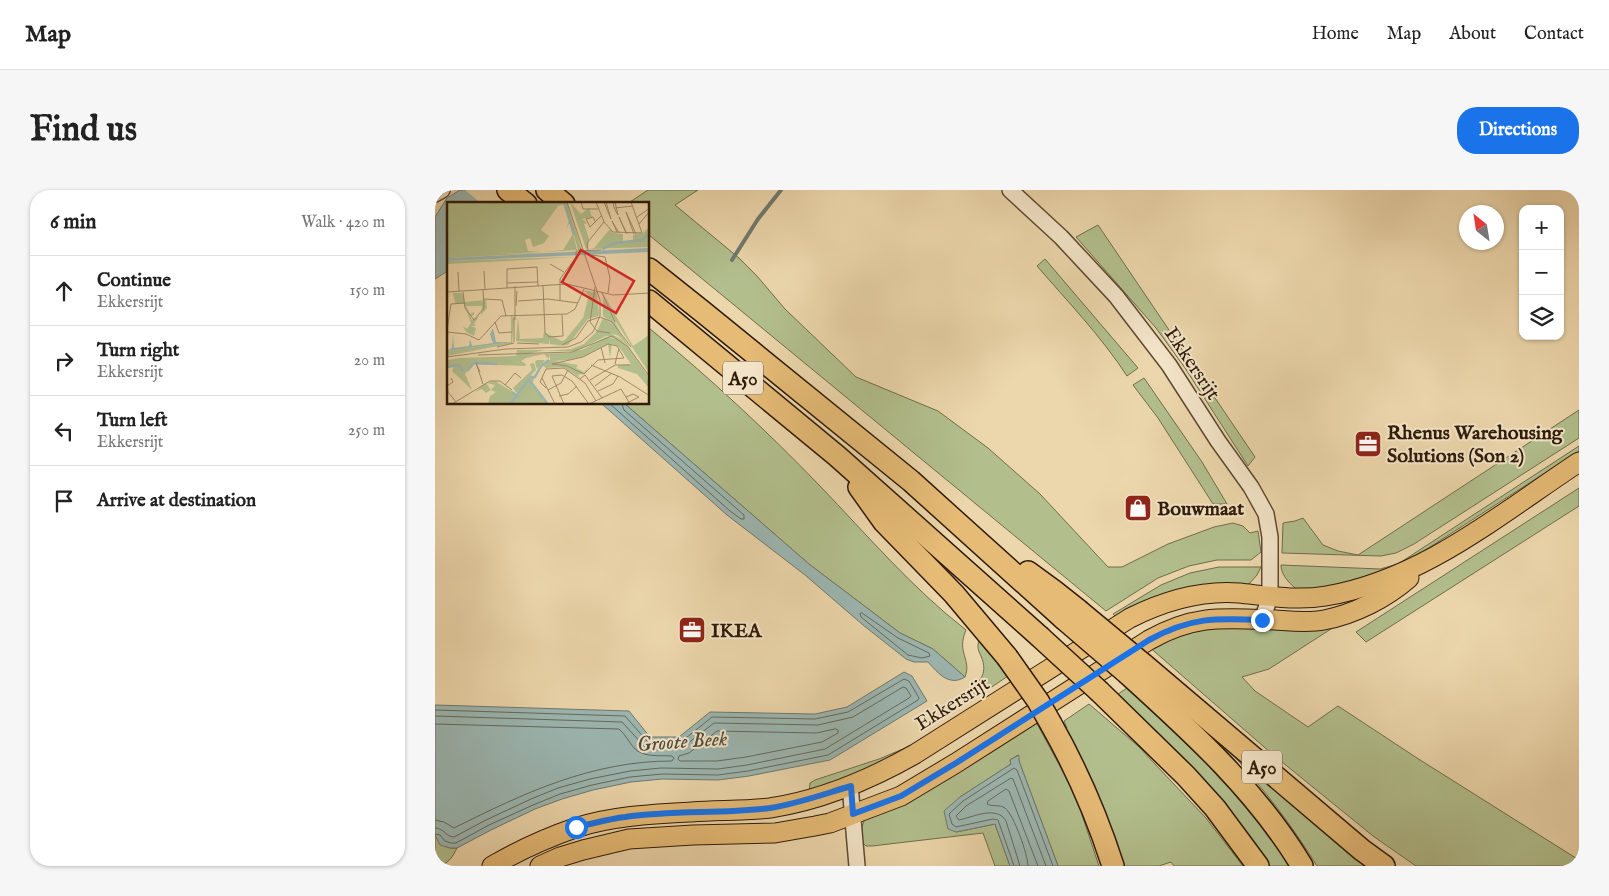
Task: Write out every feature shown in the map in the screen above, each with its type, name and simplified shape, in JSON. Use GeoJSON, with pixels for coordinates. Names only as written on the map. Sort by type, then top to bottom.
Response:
{"type":"FeatureCollection","features":[{"type":"Feature","properties":{"kind":"highway"},"geometry":{"type":"LineString","coordinates":[[508,190],[523,202]]}},
{"type":"Feature","properties":{"kind":"highway"},"geometry":{"type":"LineString","coordinates":[[547,190],[562,202]]}},
{"type":"Feature","properties":{"kind":"highway","name":"A50"},"geometry":{"type":"LineString","coordinates":[[650,271],[838,420],[911,481],[980,544],[1384,866]]}},
{"type":"Feature","properties":{"kind":"highway","name":"A50"},"geometry":{"type":"LineString","coordinates":[[650,302],[837,456],[1039,636],[1099,683],[1215,808],[1258,866]]}},
{"type":"Feature","properties":{"kind":"highway","name":"A50"},"geometry":{"type":"LineString","coordinates":[[837,456],[884,522],[953,594],[1007,657],[1038,701],[1073,763],[1090,802],[1113,866]]}},
{"type":"Feature","properties":{"kind":"highway","name":"A50"},"geometry":{"type":"LineString","coordinates":[[1136,669],[1240,784],[1270,820],[1302,866]]}},
{"type":"Feature","properties":{"kind":"main road","name":"Ekkersrijt"},"geometry":{"type":"LineString","coordinates":[[540,866],[583,850],[629,839],[775,833],[830,822],[901,796],[1099,683],[1149,640],[1166,630],[1192,622],[1216,618],[1323,620],[1347,614],[1371,604],[1405,582],[1433,558],[1579,462]]}},
{"type":"Feature","properties":{"kind":"main road","name":"Ekkersrijt"},"geometry":{"type":"LineString","coordinates":[[492,866],[533,844],[576,827],[625,817],[737,811],[772,807],[809,799],[851,786],[915,754],[1130,618],[1176,599],[1208,593],[1238,593],[1297,598],[1326,596],[1386,580],[1433,558]]}},
{"type":"Feature","properties":{"kind":"street"},"geometry":{"type":"LineString","coordinates":[[435,194],[442,190]]}},
{"type":"Feature","properties":{"kind":"street","name":"Ekkersrijt"},"geometry":{"type":"LineString","coordinates":[[1010,190],[1061,237],[1116,296],[1169,365],[1218,441],[1251,487],[1266,514],[1269,529],[1271,560],[1270,597],[1262,620]]}},
{"type":"Feature","properties":{"kind":"street"},"geometry":{"type":"LineString","coordinates":[[851,786],[857,866]]}},
{"type":"Feature","properties":{"kind":"green space"},"geometry":{"type":"Polygon","coordinates":[[[648,190],[698,190],[675,205],[739,258],[785,309],[856,377],[938,411],[988,448],[1040,494],[1108,567],[1122,567],[1168,544],[1214,527],[1233,523],[1243,526],[1250,533],[1258,531],[1261,552],[1251,560],[1217,560],[1189,566],[1158,578],[1106,611],[650,236],[650,202],[630,202],[648,190]]]}},
{"type":"Feature","properties":{"kind":"green space"},"geometry":{"type":"Polygon","coordinates":[[[1098,225],[1255,457],[1248,466],[1185,368],[1156,328],[1076,237],[1098,225]]]}},
{"type":"Feature","properties":{"kind":"green space"},"geometry":{"type":"Polygon","coordinates":[[[1045,259],[1138,368],[1127,376],[1095,333],[1037,266],[1045,259]]]}},
{"type":"Feature","properties":{"kind":"green space"},"geometry":{"type":"Polygon","coordinates":[[[650,329],[758,424],[908,579],[966,630],[963,638],[963,650],[967,665],[965,677],[933,649],[900,633],[809,564],[626,405],[650,405],[650,329]]]}},
{"type":"Feature","properties":{"kind":"green space"},"geometry":{"type":"Polygon","coordinates":[[[1144,378],[1202,462],[1227,504],[1213,504],[1158,418],[1133,385],[1144,378]]]}},
{"type":"Feature","properties":{"kind":"green space"},"geometry":{"type":"Polygon","coordinates":[[[1579,410],[1579,438],[1414,544],[1396,553],[1381,556],[1282,553],[1283,523],[1303,518],[1323,545],[1338,551],[1358,555],[1579,410]]]}},
{"type":"Feature","properties":{"kind":"green space"},"geometry":{"type":"Polygon","coordinates":[[[1579,446],[1579,451],[1399,567],[1363,581],[1299,591],[1290,583],[1281,569],[1281,565],[1380,569],[1398,564],[1579,446]]]}},
{"type":"Feature","properties":{"kind":"green space"},"geometry":{"type":"Polygon","coordinates":[[[1579,488],[1579,506],[1366,642],[1356,632],[1579,488]]]}},
{"type":"Feature","properties":{"kind":"green space"},"geometry":{"type":"Polygon","coordinates":[[[1219,567],[1261,567],[1249,584],[1116,617],[1113,614],[1161,585],[1190,573],[1219,567]]]}},
{"type":"Feature","properties":{"kind":"green space"},"geometry":{"type":"Polygon","coordinates":[[[1348,618],[1269,669],[1242,677],[1255,691],[1308,727],[1338,706],[1579,860],[1579,866],[1416,866],[1373,836],[1271,753],[1147,645],[1193,627],[1348,618]]]}},
{"type":"Feature","properties":{"kind":"green space"},"geometry":{"type":"Polygon","coordinates":[[[979,640],[1008,676],[971,701],[964,693],[978,682],[984,668],[978,648],[979,640]]]}},
{"type":"Feature","properties":{"kind":"green space"},"geometry":{"type":"Polygon","coordinates":[[[1012,683],[912,750],[809,793],[810,783],[815,780],[879,759],[910,746],[1012,683]]]}},
{"type":"Feature","properties":{"kind":"green space"},"geometry":{"type":"Polygon","coordinates":[[[1127,688],[1176,728],[1233,789],[1291,866],[1267,866],[1115,696],[1127,688]]]}},
{"type":"Feature","properties":{"kind":"green space"},"geometry":{"type":"Polygon","coordinates":[[[1089,704],[1138,746],[1205,817],[1243,866],[1174,866],[1171,862],[1159,866],[1120,866],[1064,730],[1067,728],[1064,721],[1089,704]]]}},
{"type":"Feature","properties":{"kind":"green space"},"geometry":{"type":"Polygon","coordinates":[[[1035,720],[1075,794],[1099,866],[1058,866],[1018,755],[1010,760],[1011,764],[960,797],[956,832],[995,824],[1010,866],[995,866],[983,833],[872,846],[866,846],[862,842],[862,827],[865,818],[1035,720]]]}},
{"type":"Feature","properties":{"kind":"green space"},"geometry":{"type":"Polygon","coordinates":[[[1233,755],[1373,866],[1317,866],[1278,809],[1233,755]]]}},
{"type":"Feature","properties":{"kind":"green space"},"geometry":{"type":"Polygon","coordinates":[[[435,835],[444,846],[457,848],[449,861],[439,866],[435,866],[435,835]]]}},
{"type":"Feature","properties":{"kind":"water"},"geometry":{"type":"Polygon","coordinates":[[[460,190],[571,190],[553,202],[447,202],[447,271],[435,279],[435,217],[447,198],[460,190]]]}},
{"type":"Feature","properties":{"kind":"water"},"geometry":{"type":"Polygon","coordinates":[[[603,405],[626,405],[809,564],[900,633],[933,649],[965,677],[959,680],[949,680],[928,662],[914,662],[906,659],[805,575],[727,515],[603,405]]]}},
{"type":"Feature","properties":{"kind":"water"},"geometry":{"type":"Polygon","coordinates":[[[904,672],[912,676],[927,701],[830,760],[749,776],[718,780],[662,779],[631,782],[593,790],[535,809],[457,848],[440,845],[435,835],[435,705],[629,711],[650,737],[679,737],[710,712],[815,714],[847,707],[904,672]]]}},
{"type":"Feature","properties":{"kind":"water"},"geometry":{"type":"Polygon","coordinates":[[[1019,755],[1019,761],[1058,866],[1010,866],[995,824],[956,832],[948,829],[944,811],[960,797],[1011,764],[1010,760],[1019,755]]]}},
{"type":"Feature","properties":{"kind":"pier"},"geometry":{"type":"Polygon","coordinates":[[[465,190],[574,190],[557,202],[480,202],[465,190]]]}},
{"type":"Feature","properties":{"kind":"waterway","name":"Groote Beek"},"geometry":{"type":"LineString","coordinates":[[732,260],[758,219],[781,190]]}},
{"type":"Feature","properties":{"kind":"place","name":"Rhenus Warehousing Solutions (Son 2)"},"geometry":{"type":"Point","coordinates":[1368,444]}},
{"type":"Feature","properties":{"kind":"place","name":"Bouwmaat"},"geometry":{"type":"Point","coordinates":[1138,508]}},
{"type":"Feature","properties":{"kind":"place","name":"IKEA"},"geometry":{"type":"Point","coordinates":[692,630]}},
{"type":"Feature","properties":{"kind":"route"},"geometry":{"type":"LineString","coordinates":[[576,827],[625,817],[737,811],[772,807],[809,799],[851,786],[853,814],[901,796],[1166,630],[1192,622],[1216,618],[1262,620]]}}]}
